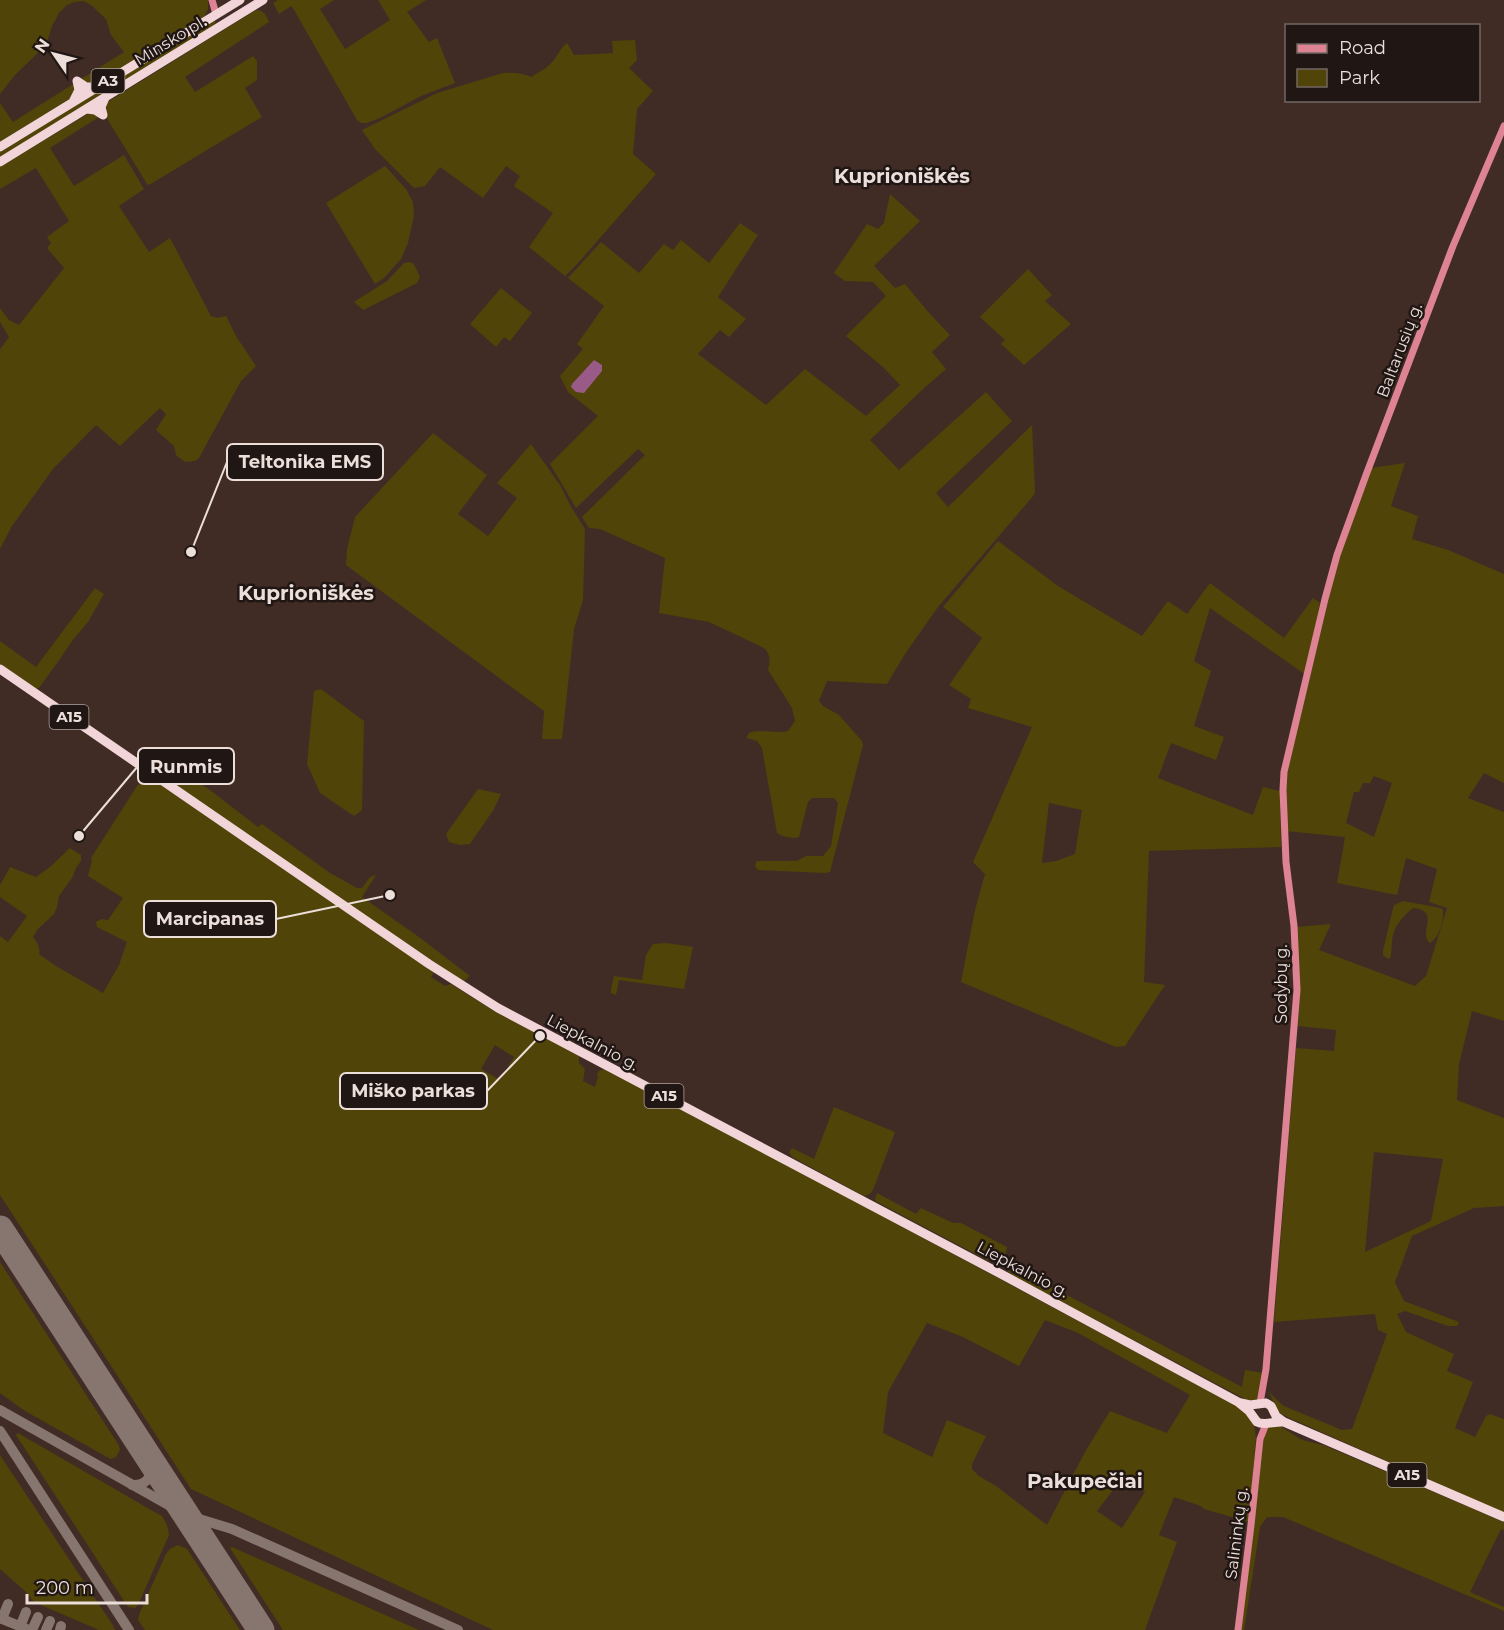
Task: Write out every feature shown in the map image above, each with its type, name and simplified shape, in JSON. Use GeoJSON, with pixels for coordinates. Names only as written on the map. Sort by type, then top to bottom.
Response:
{"type":"FeatureCollection","features":[{"type":"Feature","properties":{"kind":"highway","name":"Minsko pl."},"geometry":{"type":"LineString","coordinates":[[0,147],[240,0]]}},
{"type":"Feature","properties":{"kind":"highway","name":"Minsko pl."},"geometry":{"type":"LineString","coordinates":[[0,162],[87,109],[95,110],[103,115],[102,106],[105,98],[263,0]]}},
{"type":"Feature","properties":{"kind":"highway"},"geometry":{"type":"LineString","coordinates":[[213,32],[218,23],[216,14]]}},
{"type":"Feature","properties":{"kind":"highway"},"geometry":{"type":"LineString","coordinates":[[73,102],[79,90],[77,81],[86,87],[98,87]]}},
{"type":"Feature","properties":{"kind":"highway","name":"Liepkalnio g."},"geometry":{"type":"LineString","coordinates":[[0,669],[419,957],[498,1008],[1263,1413]]}},
{"type":"Feature","properties":{"kind":"highway","name":"A15"},"geometry":{"type":"LineString","coordinates":[[1263,1413],[1504,1517]]}},
{"type":"Feature","properties":{"kind":"main road"},"geometry":{"type":"LineString","coordinates":[[212,0],[216,14]]}},
{"type":"Feature","properties":{"kind":"main road","name":"Baltarusių g."},"geometry":{"type":"LineString","coordinates":[[1328,588],[1344,535],[1399,385],[1453,246],[1504,126]]}},
{"type":"Feature","properties":{"kind":"main road","name":"Sodybų g."},"geometry":{"type":"LineString","coordinates":[[1263,1413],[1297,990],[1294,926],[1286,862],[1283,779],[1328,588]]}},
{"type":"Feature","properties":{"kind":"main road","name":"Salininkų g."},"geometry":{"type":"LineString","coordinates":[[1238,1630],[1263,1413]]}},
{"type":"Feature","properties":{"kind":"green space"},"geometry":{"type":"Polygon","coordinates":[[[0,0],[208,0],[208,9],[205,16],[0,142],[0,103],[13,122],[124,52],[111,35],[106,19],[84,1],[74,2],[59,13],[46,45],[15,75],[0,94],[0,0]]]}},
{"type":"Feature","properties":{"kind":"green space"},"geometry":{"type":"Polygon","coordinates":[[[278,0],[334,0],[320,9],[345,49],[390,20],[378,0],[426,0],[407,12],[429,42],[437,38],[455,83],[421,96],[382,117],[361,123],[357,120],[294,10],[291,6],[279,14],[273,3],[278,0]]]}},
{"type":"Feature","properties":{"kind":"green space"},"geometry":{"type":"Polygon","coordinates":[[[256,10],[263,12],[269,22],[185,77],[195,92],[253,56],[257,61],[257,80],[245,88],[262,117],[149,185],[147,184],[103,112],[106,103],[256,10]]]}},
{"type":"Feature","properties":{"kind":"green space"},"geometry":{"type":"Polygon","coordinates":[[[213,20],[216,22],[213,26],[0,159],[0,151],[213,20]]]}},
{"type":"Feature","properties":{"kind":"green space"},"geometry":{"type":"Polygon","coordinates":[[[635,40],[637,60],[629,68],[653,91],[637,109],[633,154],[656,174],[565,276],[529,247],[553,213],[514,186],[520,176],[506,166],[483,198],[440,167],[425,186],[414,188],[375,149],[362,130],[437,93],[503,73],[518,73],[532,77],[551,64],[567,43],[574,55],[613,53],[612,41],[635,40]]]}},
{"type":"Feature","properties":{"kind":"green space"},"geometry":{"type":"Polygon","coordinates":[[[91,112],[99,117],[50,148],[74,186],[124,155],[144,189],[119,206],[149,252],[170,238],[211,316],[217,318],[226,316],[256,366],[241,381],[199,458],[195,461],[185,462],[176,455],[174,446],[156,430],[166,414],[160,408],[120,446],[96,425],[53,469],[12,526],[0,549],[0,349],[9,337],[0,322],[0,308],[9,320],[19,325],[64,268],[47,248],[51,243],[47,237],[69,221],[36,168],[0,189],[0,167],[91,112]]]}},
{"type":"Feature","properties":{"kind":"green space"},"geometry":{"type":"Polygon","coordinates":[[[385,166],[406,189],[413,202],[414,216],[408,243],[401,259],[384,278],[375,284],[326,203],[385,166]]]}},
{"type":"Feature","properties":{"kind":"green space"},"geometry":{"type":"Polygon","coordinates":[[[890,194],[920,221],[874,266],[895,288],[905,284],[950,335],[932,352],[946,369],[870,440],[899,470],[986,392],[1012,421],[936,493],[948,507],[1032,425],[1035,491],[938,607],[887,684],[827,681],[819,701],[823,706],[839,715],[863,745],[830,872],[758,870],[755,866],[759,861],[797,861],[806,856],[823,856],[831,846],[838,803],[834,798],[812,798],[808,802],[799,837],[782,836],[777,833],[762,748],[757,741],[747,738],[749,733],[754,732],[788,731],[795,721],[792,708],[768,670],[768,653],[764,648],[709,622],[659,613],[665,558],[600,529],[589,528],[582,517],[645,455],[638,449],[576,508],[550,464],[598,416],[568,392],[560,376],[583,349],[577,344],[604,306],[568,278],[601,242],[639,273],[664,244],[673,250],[681,240],[709,263],[740,223],[758,235],[718,297],[746,319],[729,337],[720,330],[698,354],[766,405],[805,369],[866,416],[900,385],[884,368],[846,336],[886,296],[873,282],[845,281],[834,273],[867,224],[878,229],[884,223],[890,194]]]}},
{"type":"Feature","properties":{"kind":"green space"},"geometry":{"type":"Polygon","coordinates":[[[404,263],[414,264],[420,277],[417,283],[363,310],[354,302],[387,281],[404,263]]]}},
{"type":"Feature","properties":{"kind":"green space"},"geometry":{"type":"Polygon","coordinates":[[[1028,269],[1052,295],[1045,301],[1071,324],[1024,365],[1001,344],[1005,340],[980,317],[1028,269]]]}},
{"type":"Feature","properties":{"kind":"green space"},"geometry":{"type":"Polygon","coordinates":[[[501,288],[532,313],[510,341],[504,337],[496,347],[470,324],[501,288]]]}},
{"type":"Feature","properties":{"kind":"green space"},"geometry":{"type":"Polygon","coordinates":[[[433,433],[487,475],[458,514],[488,536],[517,498],[497,483],[531,444],[560,485],[585,529],[583,600],[574,629],[562,739],[542,739],[544,711],[346,565],[347,549],[355,517],[433,433]]]}},
{"type":"Feature","properties":{"kind":"green space"},"geometry":{"type":"Polygon","coordinates":[[[1405,463],[1391,506],[1418,516],[1412,539],[1448,550],[1504,574],[1504,783],[1484,773],[1468,798],[1504,812],[1504,1021],[1472,1011],[1459,1064],[1457,1100],[1504,1118],[1504,1206],[1474,1208],[1412,1236],[1395,1282],[1404,1301],[1459,1322],[1457,1326],[1448,1326],[1405,1311],[1397,1314],[1406,1332],[1454,1354],[1447,1371],[1473,1382],[1455,1428],[1475,1437],[1486,1416],[1490,1414],[1504,1419],[1504,1513],[1283,1415],[1277,1410],[1269,1392],[1284,1406],[1342,1430],[1352,1429],[1387,1334],[1378,1330],[1375,1314],[1274,1322],[1296,1048],[1334,1051],[1336,1030],[1298,1026],[1300,985],[1295,927],[1331,924],[1319,950],[1415,986],[1426,976],[1447,908],[1429,902],[1437,869],[1406,858],[1397,895],[1337,883],[1345,837],[1286,831],[1285,786],[1288,767],[1337,565],[1371,468],[1405,463]],[[1374,776],[1370,783],[1363,783],[1359,792],[1354,792],[1346,823],[1374,837],[1392,783],[1374,776]],[[1374,1152],[1365,1252],[1431,1221],[1443,1159],[1374,1152]]]}},
{"type":"Feature","properties":{"kind":"green space"},"geometry":{"type":"Polygon","coordinates":[[[998,541],[1058,586],[1142,636],[1168,601],[1187,614],[1210,583],[1284,638],[1313,598],[1320,603],[1306,675],[1210,608],[1194,661],[1211,671],[1194,726],[1224,737],[1216,760],[1171,743],[1158,778],[1253,815],[1263,787],[1280,791],[1281,847],[1149,851],[1144,982],[1165,985],[1125,1046],[1116,1047],[961,982],[975,910],[985,874],[973,862],[1032,727],[968,708],[971,699],[949,685],[982,638],[943,607],[998,541]],[[1049,803],[1042,863],[1075,854],[1082,810],[1049,803]]]}},
{"type":"Feature","properties":{"kind":"green space"},"geometry":{"type":"Polygon","coordinates":[[[95,588],[104,594],[88,622],[39,688],[35,689],[0,665],[0,641],[36,667],[95,588]]]}},
{"type":"Feature","properties":{"kind":"green space"},"geometry":{"type":"Polygon","coordinates":[[[321,689],[364,721],[362,810],[354,816],[320,793],[307,764],[314,691],[321,689]]]}},
{"type":"Feature","properties":{"kind":"green space"},"geometry":{"type":"Polygon","coordinates":[[[160,758],[210,790],[258,827],[262,824],[330,873],[357,888],[362,888],[370,877],[376,875],[362,897],[470,976],[463,982],[153,771],[160,758]]]}},
{"type":"Feature","properties":{"kind":"green space"},"geometry":{"type":"Polygon","coordinates":[[[145,774],[434,972],[431,977],[445,986],[451,984],[494,1011],[579,1056],[579,1063],[585,1069],[583,1081],[595,1087],[599,1071],[604,1069],[1244,1410],[1254,1423],[1256,1438],[1249,1522],[1204,1509],[1174,1497],[1159,1535],[1177,1542],[1145,1630],[493,1630],[191,1489],[0,1195],[0,936],[8,942],[27,916],[0,897],[0,885],[10,867],[36,877],[70,848],[81,855],[81,861],[72,878],[59,896],[54,914],[33,937],[39,947],[39,954],[103,993],[119,965],[127,942],[97,927],[96,922],[102,919],[108,920],[123,898],[88,876],[91,858],[137,786],[146,778],[145,774]],[[495,1045],[481,1069],[500,1080],[514,1057],[495,1045]],[[1045,1320],[1019,1366],[963,1337],[927,1323],[888,1392],[883,1433],[932,1457],[947,1420],[986,1436],[972,1464],[972,1469],[1047,1525],[1085,1452],[1110,1411],[1167,1433],[1190,1395],[1078,1333],[1045,1320]],[[1124,1476],[1097,1511],[1122,1528],[1145,1492],[1124,1476]]]}},
{"type":"Feature","properties":{"kind":"green space"},"geometry":{"type":"Polygon","coordinates":[[[478,789],[501,794],[494,809],[470,844],[460,845],[449,842],[446,834],[478,789]]]}},
{"type":"Feature","properties":{"kind":"green space"},"geometry":{"type":"Polygon","coordinates":[[[1403,901],[1441,908],[1443,910],[1442,924],[1436,937],[1430,943],[1426,934],[1428,918],[1426,913],[1413,908],[1396,928],[1392,938],[1391,956],[1388,959],[1383,955],[1383,951],[1393,908],[1394,905],[1403,901]]]}},
{"type":"Feature","properties":{"kind":"green space"},"geometry":{"type":"Polygon","coordinates":[[[667,943],[693,947],[684,989],[619,980],[616,995],[611,993],[614,976],[642,980],[646,955],[653,944],[667,943]]]}},
{"type":"Feature","properties":{"kind":"green space"},"geometry":{"type":"Polygon","coordinates":[[[834,1107],[895,1132],[870,1194],[864,1196],[792,1157],[789,1152],[792,1148],[814,1159],[834,1107]]]}},
{"type":"Feature","properties":{"kind":"green space"},"geometry":{"type":"Polygon","coordinates":[[[877,1193],[916,1214],[921,1208],[953,1223],[961,1223],[1007,1247],[1005,1259],[999,1263],[987,1260],[877,1202],[875,1200],[877,1193]]]}},
{"type":"Feature","properties":{"kind":"green space"},"geometry":{"type":"Polygon","coordinates":[[[0,1262],[118,1444],[120,1450],[116,1457],[111,1459],[107,1457],[25,1411],[0,1393],[0,1262]]]}},
{"type":"Feature","properties":{"kind":"green space"},"geometry":{"type":"Polygon","coordinates":[[[1011,1263],[1027,1274],[1242,1387],[1245,1370],[1263,1373],[1260,1397],[1257,1401],[1247,1400],[1017,1278],[1007,1271],[1011,1263]]]}},
{"type":"Feature","properties":{"kind":"green space"},"geometry":{"type":"Polygon","coordinates":[[[1278,1425],[1302,1440],[1323,1445],[1504,1522],[1504,1530],[1501,1529],[1470,1592],[1504,1607],[1504,1611],[1283,1517],[1267,1517],[1260,1527],[1244,1630],[1240,1630],[1264,1431],[1266,1428],[1278,1425]]]}},
{"type":"Feature","properties":{"kind":"green space"},"geometry":{"type":"Polygon","coordinates":[[[18,1433],[162,1516],[169,1535],[135,1608],[128,1607],[16,1435],[18,1433]]]}},
{"type":"Feature","properties":{"kind":"green space"},"geometry":{"type":"Polygon","coordinates":[[[0,1455],[115,1630],[99,1630],[34,1602],[0,1569],[0,1455]]]}},
{"type":"Feature","properties":{"kind":"green space"},"geometry":{"type":"Polygon","coordinates":[[[178,1545],[187,1549],[240,1630],[145,1630],[138,1620],[140,1612],[166,1554],[178,1545]]]}},
{"type":"Feature","properties":{"kind":"green space"},"geometry":{"type":"Polygon","coordinates":[[[230,1548],[419,1630],[283,1630],[230,1548]]]}},
{"type":"Feature","properties":{"kind":"shaded area"},"geometry":{"type":"Polygon","coordinates":[[[594,360],[602,365],[602,371],[584,393],[576,392],[571,387],[572,384],[594,360]]]}},
{"type":"Feature","properties":{"kind":"taxiway"},"geometry":{"type":"LineString","coordinates":[[0,1410],[186,1515],[232,1529],[458,1630]]}},
{"type":"Feature","properties":{"kind":"taxiway"},"geometry":{"type":"LineString","coordinates":[[0,1431],[129,1630]]}},
{"type":"Feature","properties":{"kind":"taxiway"},"geometry":{"type":"LineString","coordinates":[[132,1485],[143,1483],[150,1477],[152,1467],[149,1457]]}},
{"type":"Feature","properties":{"kind":"taxiway"},"geometry":{"type":"LineString","coordinates":[[2,1619],[8,1604]]}},
{"type":"Feature","properties":{"kind":"taxiway"},"geometry":{"type":"LineString","coordinates":[[20,1627],[26,1612]]}},
{"type":"Feature","properties":{"kind":"taxiway"},"geometry":{"type":"LineString","coordinates":[[32,1630],[38,1617]]}},
{"type":"Feature","properties":{"kind":"taxiway"},"geometry":{"type":"LineString","coordinates":[[0,1618],[29,1630]]}},
{"type":"Feature","properties":{"kind":"taxiway"},"geometry":{"type":"LineString","coordinates":[[46,1630],[50,1621]]}},
{"type":"Feature","properties":{"kind":"taxiway"},"geometry":{"type":"LineString","coordinates":[[60,1630],[61,1626]]}},
{"type":"Feature","properties":{"kind":"runway"},"geometry":{"type":"LineString","coordinates":[[0,1229],[261,1630]]}},
{"type":"Feature","properties":{"kind":"place","name":"Teltonika EMS"},"geometry":{"type":"Point","coordinates":[191,552]}},
{"type":"Feature","properties":{"kind":"place","name":"Runmis"},"geometry":{"type":"Point","coordinates":[79,836]}},
{"type":"Feature","properties":{"kind":"place","name":"Marcipanas"},"geometry":{"type":"Point","coordinates":[390,895]}},
{"type":"Feature","properties":{"kind":"place","name":"Miško parkas"},"geometry":{"type":"Point","coordinates":[540,1036]}},
{"type":"Feature","properties":{"kind":"district","name":"Kuprioniškės"},"geometry":{"type":"Point","coordinates":[902,176]}},
{"type":"Feature","properties":{"kind":"district","name":"Kuprioniškės"},"geometry":{"type":"Point","coordinates":[306,593]}},
{"type":"Feature","properties":{"kind":"district","name":"Pakupečiai"},"geometry":{"type":"Point","coordinates":[1085,1481]}}]}
